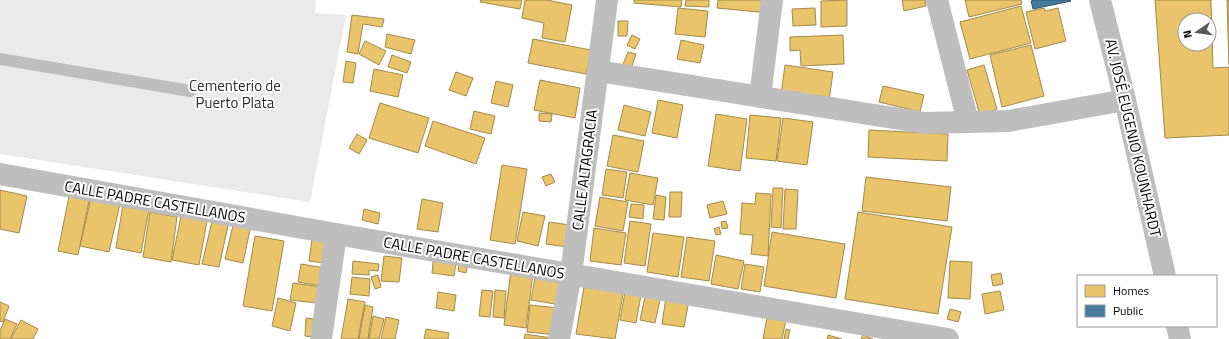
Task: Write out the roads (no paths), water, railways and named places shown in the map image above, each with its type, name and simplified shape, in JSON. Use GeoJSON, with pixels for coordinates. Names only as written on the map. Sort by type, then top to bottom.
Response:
{"type":"FeatureCollection","features":[{"type":"Feature","properties":{"kind":"street","name":"CALLE ALTAGRACIA"},"geometry":{"type":"LineString","coordinates":[[559,339],[571,274],[607,0]]}},
{"type":"Feature","properties":{"kind":"street"},"geometry":{"type":"LineString","coordinates":[[760,97],[772,0]]}},
{"type":"Feature","properties":{"kind":"street"},"geometry":{"type":"LineString","coordinates":[[937,0],[968,122]]}},
{"type":"Feature","properties":{"kind":"street","name":"AV. JOSÉ EUGENIO KOUNHARDT"},"geometry":{"type":"LineString","coordinates":[[1100,0],[1165,275]]}},
{"type":"Feature","properties":{"kind":"street"},"geometry":{"type":"LineString","coordinates":[[598,71],[925,123],[1008,121],[1124,100]]}},
{"type":"Feature","properties":{"kind":"street","name":"CALLE PADRE CASTELLANOS"},"geometry":{"type":"LineString","coordinates":[[0,174],[336,234],[948,339]]}},
{"type":"Feature","properties":{"kind":"street"},"geometry":{"type":"LineString","coordinates":[[321,339],[336,234]]}},
{"type":"Feature","properties":{"kind":"street"},"geometry":{"type":"LineString","coordinates":[[1176,327],[1180,339]]}},
{"type":"Feature","properties":{"kind":"lane"},"geometry":{"type":"LineString","coordinates":[[0,59],[190,91]]}},
{"type":"Feature","properties":{"kind":"park label","name":"Cementerio de Puerto Plata"},"geometry":{"type":"Point","coordinates":[235,94]}}]}
